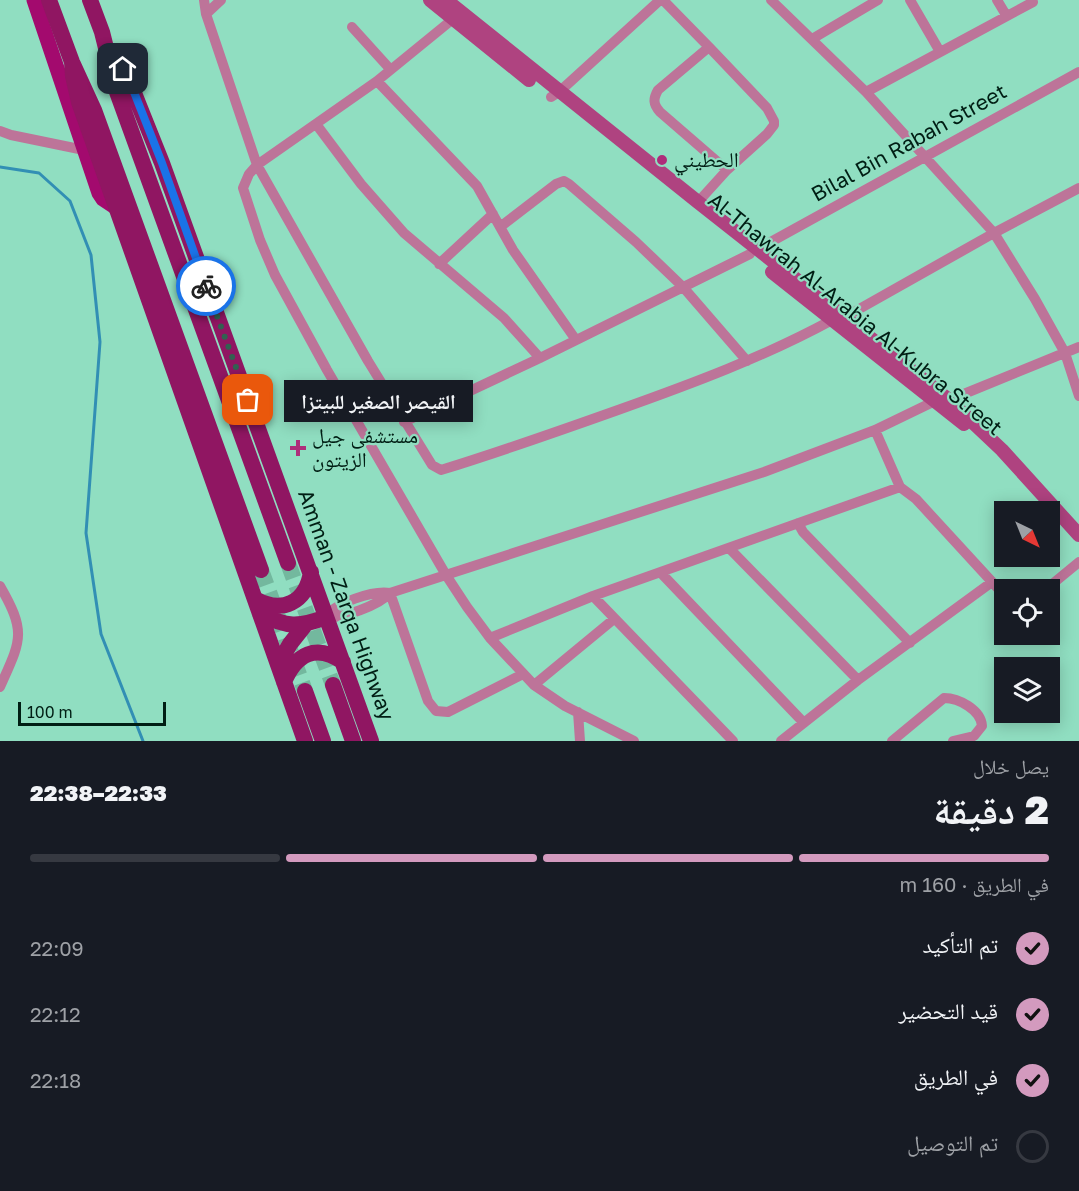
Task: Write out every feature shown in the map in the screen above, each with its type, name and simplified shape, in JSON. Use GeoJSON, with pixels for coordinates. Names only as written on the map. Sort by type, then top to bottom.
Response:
{"type":"FeatureCollection","features":[{"type":"Feature","properties":{"kind":"highway"},"geometry":{"type":"LineString","coordinates":[[49,0],[72,62],[94,110],[261,570]]}},
{"type":"Feature","properties":{"kind":"highway","name":"Amman - Zarqa Highway"},"geometry":{"type":"LineString","coordinates":[[90,0],[108,50],[117,92],[288,563]]}},
{"type":"Feature","properties":{"kind":"highway","name":"Amman - Zarqa Highway"},"geometry":{"type":"LineString","coordinates":[[108,50],[128,78],[162,163],[371,741]]}},
{"type":"Feature","properties":{"kind":"highway"},"geometry":{"type":"LineString","coordinates":[[72,62],[79,102],[115,207],[305,741]]}},
{"type":"Feature","properties":{"kind":"highway"},"geometry":{"type":"LineString","coordinates":[[257,607],[264,604],[286,605],[296,600],[304,593],[309,583],[310,572]]}},
{"type":"Feature","properties":{"kind":"highway"},"geometry":{"type":"LineString","coordinates":[[257,607],[282,623],[305,625],[326,617]]}},
{"type":"Feature","properties":{"kind":"highway"},"geometry":{"type":"LineString","coordinates":[[278,665],[290,644],[305,625]]}},
{"type":"Feature","properties":{"kind":"highway"},"geometry":{"type":"LineString","coordinates":[[284,682],[294,664],[302,657],[313,653],[334,656],[343,662]]}},
{"type":"Feature","properties":{"kind":"highway","name":"Amman - Zarqa Highway"},"geometry":{"type":"LineString","coordinates":[[333,685],[353,741]]}},
{"type":"Feature","properties":{"kind":"highway"},"geometry":{"type":"LineString","coordinates":[[305,691],[323,741]]}},
{"type":"Feature","properties":{"kind":"main road"},"geometry":{"type":"LineString","coordinates":[[34,0],[99,193],[103,199],[115,207]]}},
{"type":"Feature","properties":{"kind":"main road","name":"Al-Thawrah Al-Arabia Al-Kubra Street"},"geometry":{"type":"LineString","coordinates":[[430,0],[698,202],[754,251]]}},
{"type":"Feature","properties":{"kind":"main road","name":"Al-Thawrah Al-Arabia Al-Kubra Street"},"geometry":{"type":"LineString","coordinates":[[446,0],[555,95],[838,318],[973,432],[1038,501]]}},
{"type":"Feature","properties":{"kind":"main road","name":"Al-Thawrah Al-Arabia Al-Kubra Street"},"geometry":{"type":"LineString","coordinates":[[838,318],[949,400],[1002,450],[1079,535]]}},
{"type":"Feature","properties":{"kind":"main road","name":"Al-Thawrah Al-Arabia Al-Kubra Street"},"geometry":{"type":"LineString","coordinates":[[1060,525],[1079,546]]}},
{"type":"Feature","properties":{"kind":"street"},"geometry":{"type":"LineString","coordinates":[[204,0],[206,14],[257,165],[404,422],[432,465],[441,470],[497,453],[705,379],[747,361],[838,318],[1079,188]]}},
{"type":"Feature","properties":{"kind":"street"},"geometry":{"type":"LineString","coordinates":[[206,14],[221,0]]}},
{"type":"Feature","properties":{"kind":"street"},"geometry":{"type":"LineString","coordinates":[[555,95],[661,0],[767,108],[774,121],[774,125],[767,134],[727,170],[698,202]]}},
{"type":"Feature","properties":{"kind":"street"},"geometry":{"type":"LineString","coordinates":[[771,0],[866,92],[994,232],[1065,353],[1079,396]]}},
{"type":"Feature","properties":{"kind":"street"},"geometry":{"type":"LineString","coordinates":[[812,39],[878,0]]}},
{"type":"Feature","properties":{"kind":"street"},"geometry":{"type":"LineString","coordinates":[[910,0],[939,50]]}},
{"type":"Feature","properties":{"kind":"street"},"geometry":{"type":"LineString","coordinates":[[997,0],[1006,15]]}},
{"type":"Feature","properties":{"kind":"street"},"geometry":{"type":"LineString","coordinates":[[866,92],[939,50],[1033,2]]}},
{"type":"Feature","properties":{"kind":"street"},"geometry":{"type":"LineString","coordinates":[[453,19],[377,81],[257,165],[249,174],[243,188],[260,240],[275,275],[327,370],[446,575],[490,638],[534,685],[578,712],[634,741]]}},
{"type":"Feature","properties":{"kind":"street"},"geometry":{"type":"LineString","coordinates":[[352,27],[390,69]]}},
{"type":"Feature","properties":{"kind":"street"},"geometry":{"type":"LineString","coordinates":[[709,47],[658,90],[654,104],[660,112],[727,170]]}},
{"type":"Feature","properties":{"kind":"street","name":"Bilal Bin Rabah Street"},"geometry":{"type":"LineString","coordinates":[[404,422],[540,358],[754,251],[1079,72]]}},
{"type":"Feature","properties":{"kind":"street"},"geometry":{"type":"LineString","coordinates":[[377,81],[482,192],[500,227],[536,285],[576,340]]}},
{"type":"Feature","properties":{"kind":"street"},"geometry":{"type":"LineString","coordinates":[[316,124],[361,184],[404,233],[504,318],[540,358]]}},
{"type":"Feature","properties":{"kind":"street"},"geometry":{"type":"LineString","coordinates":[[0,131],[84,150]]}},
{"type":"Feature","properties":{"kind":"street"},"geometry":{"type":"LineString","coordinates":[[500,227],[556,184],[564,181],[584,195],[628,234],[683,287],[747,361]]}},
{"type":"Feature","properties":{"kind":"street"},"geometry":{"type":"LineString","coordinates":[[439,264],[493,214]]}},
{"type":"Feature","properties":{"kind":"street"},"geometry":{"type":"LineString","coordinates":[[949,400],[1079,347]]}},
{"type":"Feature","properties":{"kind":"street"},"geometry":{"type":"LineString","coordinates":[[326,617],[343,615],[379,602],[390,593],[730,484],[875,430],[935,401]]}},
{"type":"Feature","properties":{"kind":"street"},"geometry":{"type":"LineString","coordinates":[[781,741],[858,680],[992,582],[916,499],[900,487],[875,430]]}},
{"type":"Feature","properties":{"kind":"street"},"geometry":{"type":"LineString","coordinates":[[490,638],[593,596],[900,487]]}},
{"type":"Feature","properties":{"kind":"street"},"geometry":{"type":"LineString","coordinates":[[798,524],[803,532],[910,643]]}},
{"type":"Feature","properties":{"kind":"street"},"geometry":{"type":"LineString","coordinates":[[729,548],[858,680]]}},
{"type":"Feature","properties":{"kind":"street"},"geometry":{"type":"LineString","coordinates":[[1058,579],[1079,562]]}},
{"type":"Feature","properties":{"kind":"street"},"geometry":{"type":"LineString","coordinates":[[661,573],[804,723]]}},
{"type":"Feature","properties":{"kind":"street"},"geometry":{"type":"LineString","coordinates":[[0,586],[18,622],[16,651],[0,687]]}},
{"type":"Feature","properties":{"kind":"street"},"geometry":{"type":"LineString","coordinates":[[390,593],[428,701],[436,711],[448,712],[523,674]]}},
{"type":"Feature","properties":{"kind":"street"},"geometry":{"type":"LineString","coordinates":[[593,596],[733,741]]}},
{"type":"Feature","properties":{"kind":"street"},"geometry":{"type":"LineString","coordinates":[[534,685],[614,619]]}},
{"type":"Feature","properties":{"kind":"street"},"geometry":{"type":"LineString","coordinates":[[892,741],[945,698],[952,698],[971,708],[981,720],[982,726],[974,736],[952,741]]}},
{"type":"Feature","properties":{"kind":"street"},"geometry":{"type":"LineString","coordinates":[[578,712],[580,741]]}},
{"type":"Feature","properties":{"kind":"waterway"},"geometry":{"type":"LineString","coordinates":[[0,167],[39,173],[70,201],[91,255],[100,342],[86,533],[101,634],[143,741]]}},
{"type":"Feature","properties":{"kind":"tunnel"},"geometry":{"type":"LineString","coordinates":[[288,563],[333,685]]}},
{"type":"Feature","properties":{"kind":"tunnel"},"geometry":{"type":"LineString","coordinates":[[261,570],[305,691]]}},
{"type":"Feature","properties":{"kind":"way so far"},"geometry":{"type":"LineString","coordinates":[[206,286],[248,400]]}},
{"type":"Feature","properties":{"kind":"place","name":"الحطيني"},"geometry":{"type":"Point","coordinates":[662,160]}},
{"type":"Feature","properties":{"kind":"place","name":"القيصر الصغير للبيتزا"},"geometry":{"type":"Point","coordinates":[248,400]}},
{"type":"Feature","properties":{"kind":"place","name":"مستشفى جيل الزيتون"},"geometry":{"type":"Point","coordinates":[298,448]}},
{"type":"Feature","properties":{"kind":"route"},"geometry":{"type":"LineString","coordinates":[[123,69],[162,163],[206,286]]}}]}
